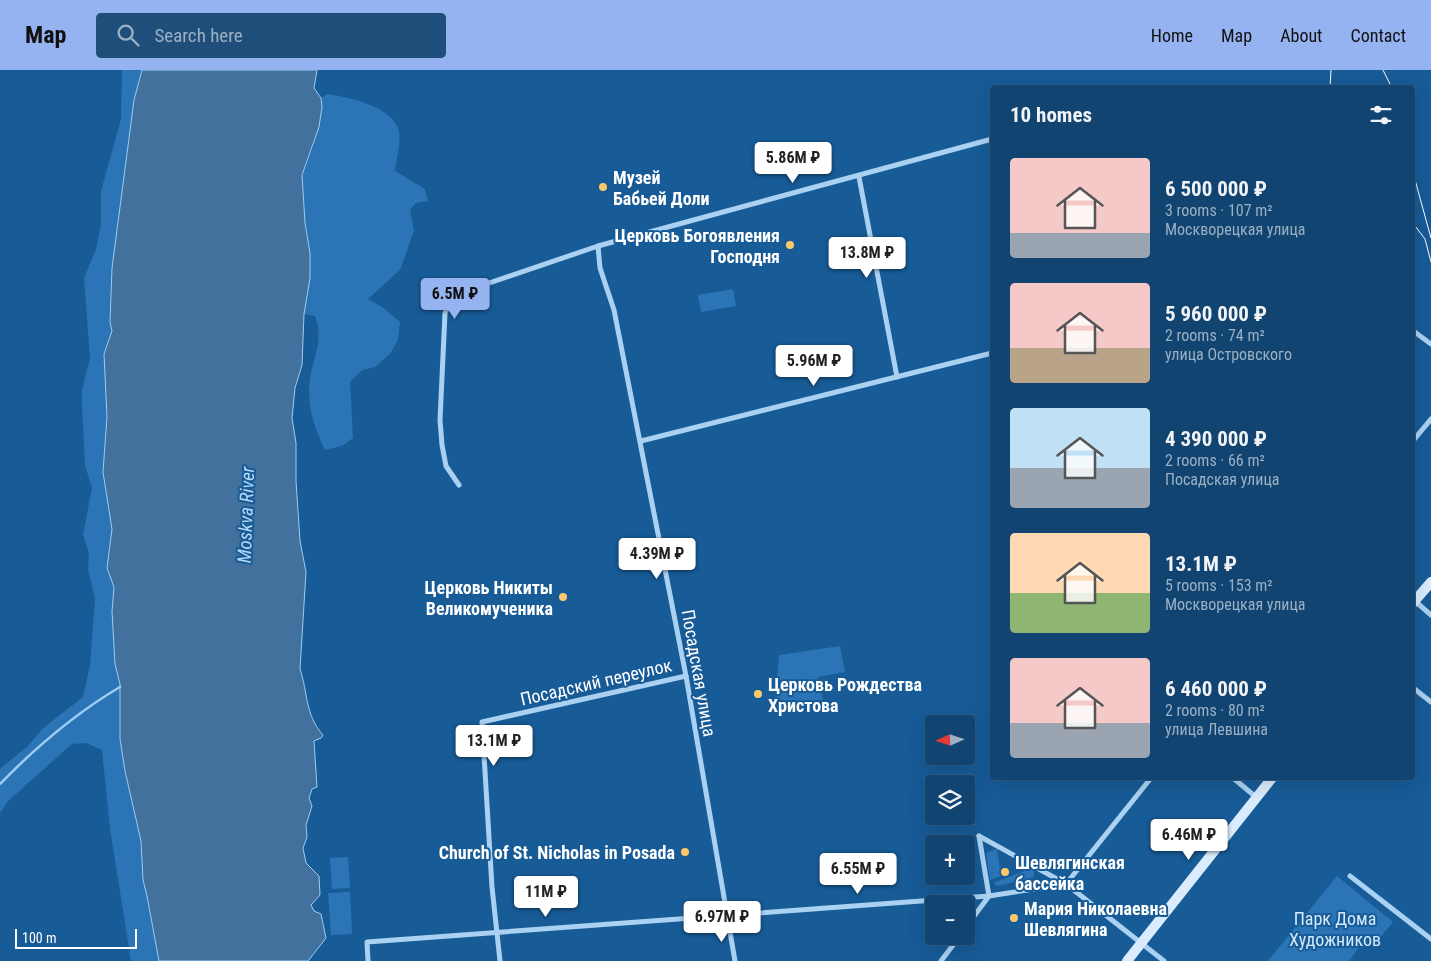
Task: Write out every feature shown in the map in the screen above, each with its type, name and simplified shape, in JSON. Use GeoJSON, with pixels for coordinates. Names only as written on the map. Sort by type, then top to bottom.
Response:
{"type":"FeatureCollection","features":[{"type":"Feature","properties":{"kind":"street"},"geometry":{"type":"LineString","coordinates":[[460,485],[446,466],[440,420],[445,313],[457,294],[598,246],[859,177],[990,140]]}},
{"type":"Feature","properties":{"kind":"street"},"geometry":{"type":"LineString","coordinates":[[859,177],[897,377]]}},
{"type":"Feature","properties":{"kind":"street","name":"Посадская улица"},"geometry":{"type":"LineString","coordinates":[[598,246],[600,268],[614,310],[641,441],[686,676],[735,961]]}},
{"type":"Feature","properties":{"kind":"street"},"geometry":{"type":"LineString","coordinates":[[1415,332],[1431,344]]}},
{"type":"Feature","properties":{"kind":"street"},"geometry":{"type":"LineString","coordinates":[[641,441],[990,354]]}},
{"type":"Feature","properties":{"kind":"street"},"geometry":{"type":"LineString","coordinates":[[1415,438],[1431,419]]}},
{"type":"Feature","properties":{"kind":"street"},"geometry":{"type":"LineString","coordinates":[[1415,602],[1431,582]]}},
{"type":"Feature","properties":{"kind":"street"},"geometry":{"type":"LineString","coordinates":[[1415,604],[1431,615]]}},
{"type":"Feature","properties":{"kind":"street","name":"Посадский переулок"},"geometry":{"type":"LineString","coordinates":[[497,931],[482,722],[686,676]]}},
{"type":"Feature","properties":{"kind":"street"},"geometry":{"type":"LineString","coordinates":[[1415,689],[1431,702]]}},
{"type":"Feature","properties":{"kind":"street"},"geometry":{"type":"LineString","coordinates":[[368,961],[367,942],[989,896],[1066,884],[1149,780]]}},
{"type":"Feature","properties":{"kind":"street"},"geometry":{"type":"LineString","coordinates":[[1235,780],[1256,797]]}},
{"type":"Feature","properties":{"kind":"street"},"geometry":{"type":"LineString","coordinates":[[1127,961],[1270,780]]}},
{"type":"Feature","properties":{"kind":"street"},"geometry":{"type":"LineString","coordinates":[[975,915],[989,896],[979,836],[1066,884],[1164,961]]}},
{"type":"Feature","properties":{"kind":"street"},"geometry":{"type":"LineString","coordinates":[[1350,876],[1431,939]]}},
{"type":"Feature","properties":{"kind":"street"},"geometry":{"type":"LineString","coordinates":[[497,931],[500,961]]}},
{"type":"Feature","properties":{"kind":"street"},"geometry":{"type":"LineString","coordinates":[[941,961],[953,945]]}},
{"type":"Feature","properties":{"kind":"green space"},"geometry":{"type":"Polygon","coordinates":[[[122,70],[142,70],[134,100],[112,268],[110,322],[112,331],[104,354],[107,417],[103,472],[112,529],[107,568],[114,587],[112,611],[115,664],[120,684],[120,739],[125,771],[141,841],[143,880],[159,961],[131,961],[110,829],[102,750],[86,743],[72,744],[8,801],[0,813],[0,769],[28,746],[42,729],[83,697],[90,665],[95,599],[88,569],[89,553],[83,535],[92,487],[85,466],[82,406],[82,390],[90,358],[84,278],[96,249],[101,224],[101,191],[121,119],[122,70]]]}},
{"type":"Feature","properties":{"kind":"green space"},"geometry":{"type":"Polygon","coordinates":[[[327,94],[358,100],[380,109],[389,116],[399,132],[395,171],[425,189],[428,201],[416,203],[410,210],[414,231],[400,270],[368,299],[384,308],[400,322],[398,340],[390,354],[375,367],[362,370],[350,382],[353,438],[342,446],[325,450],[314,424],[309,397],[310,378],[319,332],[315,316],[304,314],[310,278],[310,253],[305,224],[302,175],[313,147],[322,107],[321,98],[327,94]]]}},
{"type":"Feature","properties":{"kind":"green space"},"geometry":{"type":"Polygon","coordinates":[[[733,289],[736,306],[701,312],[698,295],[733,289]]]}},
{"type":"Feature","properties":{"kind":"green space"},"geometry":{"type":"Polygon","coordinates":[[[840,646],[845,672],[818,677],[823,700],[775,704],[779,655],[840,646]]]}},
{"type":"Feature","properties":{"kind":"green space"},"geometry":{"type":"Polygon","coordinates":[[[997,849],[1001,876],[990,880],[986,853],[997,849]]]}},
{"type":"Feature","properties":{"kind":"green space"},"geometry":{"type":"Polygon","coordinates":[[[348,857],[350,888],[332,889],[330,858],[348,857]]]}},
{"type":"Feature","properties":{"kind":"green space"},"geometry":{"type":"Polygon","coordinates":[[[1030,869],[1034,871],[1034,877],[997,886],[993,883],[1030,869]]]}},
{"type":"Feature","properties":{"kind":"green space","name":"Парк Дома Художников"},"geometry":{"type":"Polygon","coordinates":[[[1337,876],[1393,922],[1379,939],[1369,934],[1349,961],[1268,961],[1337,876]]]}},
{"type":"Feature","properties":{"kind":"green space"},"geometry":{"type":"Polygon","coordinates":[[[350,892],[352,934],[331,935],[328,893],[350,892]]]}},
{"type":"Feature","properties":{"kind":"water","name":"Moskva River"},"geometry":{"type":"Polygon","coordinates":[[[142,70],[317,70],[314,88],[321,98],[322,107],[319,127],[302,175],[305,223],[310,253],[310,278],[304,314],[302,365],[295,388],[292,418],[296,443],[296,481],[300,541],[306,572],[300,669],[310,712],[323,735],[314,741],[317,787],[312,789],[309,798],[312,806],[306,825],[307,837],[303,848],[306,863],[319,876],[320,895],[311,905],[314,911],[321,914],[326,938],[308,961],[159,961],[143,880],[141,841],[125,771],[120,739],[120,684],[115,664],[112,611],[114,587],[107,568],[112,529],[103,472],[107,417],[104,354],[112,331],[110,322],[112,268],[134,100],[142,70]]]}},
{"type":"Feature","properties":{"kind":"waterway"},"geometry":{"type":"LineString","coordinates":[[0,784],[57,731],[120,687]]}},
{"type":"Feature","properties":{"kind":"tram line"},"geometry":{"type":"LineString","coordinates":[[1330,85],[1331,70]]}},
{"type":"Feature","properties":{"kind":"tram line"},"geometry":{"type":"LineString","coordinates":[[1383,70],[1390,85]]}},
{"type":"Feature","properties":{"kind":"tram line"},"geometry":{"type":"LineString","coordinates":[[1415,180],[1431,238]]}},
{"type":"Feature","properties":{"kind":"tram line"},"geometry":{"type":"LineString","coordinates":[[1415,226],[1425,239],[1431,262]]}},
{"type":"Feature","properties":{"kind":"place","name":"Музей Бабьей Доли"},"geometry":{"type":"Point","coordinates":[603,187]}},
{"type":"Feature","properties":{"kind":"place","name":"Церковь Богоявления Господня"},"geometry":{"type":"Point","coordinates":[790,245]}},
{"type":"Feature","properties":{"kind":"place","name":"Церковь Никиты Великомученика"},"geometry":{"type":"Point","coordinates":[563,597]}},
{"type":"Feature","properties":{"kind":"place","name":"Церковь Рождества Христова"},"geometry":{"type":"Point","coordinates":[758,694]}},
{"type":"Feature","properties":{"kind":"place","name":"Church of St. Nicholas in Posada"},"geometry":{"type":"Point","coordinates":[685,852]}},
{"type":"Feature","properties":{"kind":"place","name":"Шевлягинская бассейка"},"geometry":{"type":"Point","coordinates":[1005,872]}},
{"type":"Feature","properties":{"kind":"place","name":"Мария Николаевна Шевлягина"},"geometry":{"type":"Point","coordinates":[1014,918]}}]}
